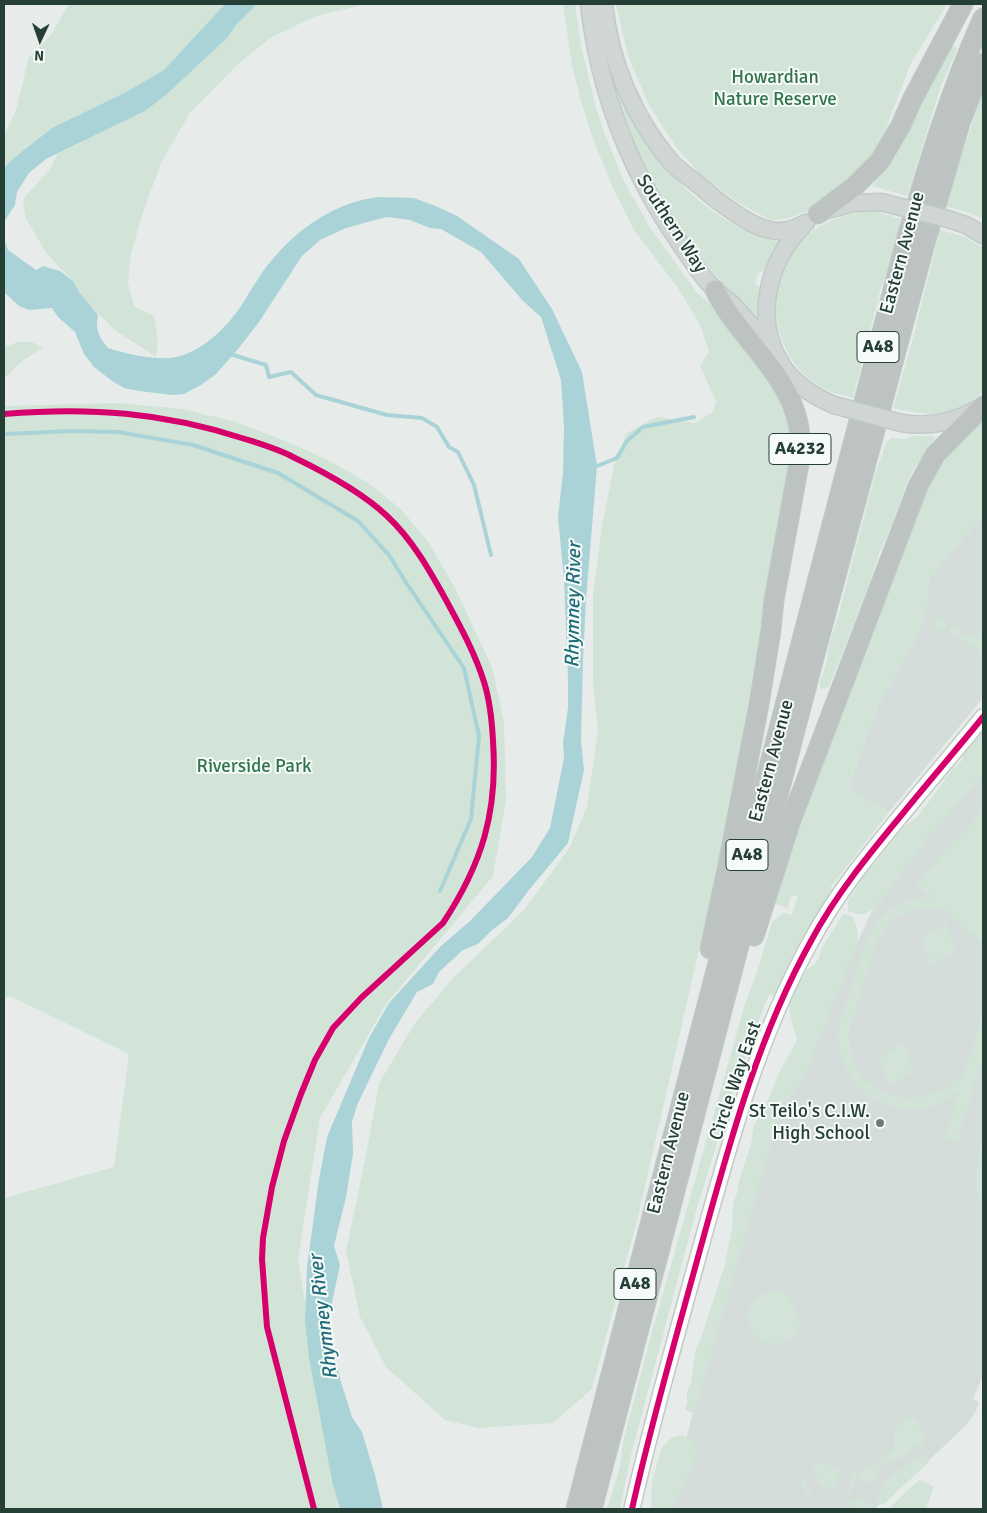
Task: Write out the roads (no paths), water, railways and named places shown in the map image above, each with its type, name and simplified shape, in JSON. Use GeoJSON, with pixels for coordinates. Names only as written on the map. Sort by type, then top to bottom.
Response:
{"type":"FeatureCollection","features":[{"type":"Feature","properties":{"kind":"highway"},"geometry":{"type":"LineString","coordinates":[[812,219],[868,175],[886,153],[963,4]]}},
{"type":"Feature","properties":{"kind":"highway","name":"Eastern Avenue"},"geometry":{"type":"LineString","coordinates":[[592,1509],[701,1061],[920,192],[946,108],[983,18]]}},
{"type":"Feature","properties":{"kind":"highway","name":"Eastern Avenue"},"geometry":{"type":"LineString","coordinates":[[576,1509],[701,1061],[937,197],[960,123],[983,63]]}},
{"type":"Feature","properties":{"kind":"highway","name":"A4232"},"geometry":{"type":"LineString","coordinates":[[715,290],[724,307],[783,387],[795,413],[800,435],[800,458],[774,600],[771,630]]}},
{"type":"Feature","properties":{"kind":"highway","name":"A48"},"geometry":{"type":"LineString","coordinates":[[701,1061],[704,978],[728,866],[771,630],[782,593],[808,451],[807,426],[801,404],[781,363]]}},
{"type":"Feature","properties":{"kind":"highway","name":"A48"},"geometry":{"type":"LineString","coordinates":[[701,1061],[739,984],[790,823],[918,486],[935,454],[983,405]]}},
{"type":"Feature","properties":{"kind":"main road","name":"Southern Way"},"geometry":{"type":"LineString","coordinates":[[588,4],[603,83],[633,163],[655,205],[672,233],[715,290],[731,303],[803,387],[834,405],[901,423],[940,423],[955,420],[983,405]]}},
{"type":"Feature","properties":{"kind":"main road","name":"Southern Way"},"geometry":{"type":"LineString","coordinates":[[604,4],[615,58],[628,93],[644,125],[672,164],[727,208],[762,227],[787,231],[834,208],[853,203],[881,202],[948,219],[966,225],[983,235]]}},
{"type":"Feature","properties":{"kind":"main road"},"geometry":{"type":"LineString","coordinates":[[781,363],[770,332],[767,294],[778,260],[788,244],[812,219]]}},
{"type":"Feature","properties":{"kind":"street","name":"Circle Way East"},"geometry":{"type":"LineString","coordinates":[[632,1509],[654,1415],[734,1126],[761,1049],[782,999],[812,939],[840,894],[872,851],[983,717]]}},
{"type":"Feature","properties":{"kind":"water"},"geometry":{"type":"Polygon","coordinates":[[[225,4],[257,4],[236,25],[228,37],[165,96],[145,111],[46,159],[29,173],[17,192],[15,205],[4,222],[4,169],[10,161],[52,128],[126,92],[164,70],[225,4]]]}},
{"type":"Feature","properties":{"kind":"water","name":"Rhymney River"},"geometry":{"type":"Polygon","coordinates":[[[380,197],[414,198],[438,207],[457,216],[519,259],[552,309],[582,372],[597,466],[583,660],[581,740],[584,770],[568,843],[508,918],[478,944],[463,950],[439,972],[433,984],[417,992],[389,1039],[358,1103],[352,1121],[353,1154],[346,1197],[334,1246],[340,1265],[332,1302],[330,1323],[333,1348],[341,1382],[352,1417],[362,1432],[383,1509],[340,1509],[332,1481],[309,1357],[305,1321],[307,1267],[319,1179],[327,1137],[369,1038],[389,1003],[441,946],[470,921],[532,857],[550,828],[564,758],[563,743],[568,708],[564,580],[558,517],[563,472],[564,427],[561,380],[541,317],[523,301],[481,252],[441,229],[430,228],[410,220],[386,217],[346,228],[320,240],[302,256],[259,322],[216,374],[184,394],[172,395],[124,388],[94,367],[84,354],[75,332],[58,317],[52,308],[29,310],[19,306],[4,292],[4,239],[8,250],[36,270],[43,266],[60,271],[73,281],[98,315],[98,333],[108,348],[142,356],[169,358],[195,350],[213,338],[241,306],[271,261],[306,227],[334,210],[349,204],[380,197]]]}},
{"type":"Feature","properties":{"kind":"waterway"},"geometry":{"type":"LineString","coordinates":[[230,354],[266,365],[269,377],[291,372],[316,395],[387,415],[422,418],[437,427],[449,447],[458,452],[474,485],[491,555]]}},
{"type":"Feature","properties":{"kind":"waterway"},"geometry":{"type":"LineString","coordinates":[[593,465],[597,466],[617,458],[627,441],[643,427],[694,417]]}},
{"type":"Feature","properties":{"kind":"waterway"},"geometry":{"type":"LineString","coordinates":[[4,434],[71,431],[118,432],[193,445],[278,473],[358,521],[389,555],[464,668],[479,736],[471,819],[440,891]]}},
{"type":"Feature","properties":{"kind":"place","name":"St Teilo's C.I.W. High School"},"geometry":{"type":"Point","coordinates":[880,1123]}},
{"type":"Feature","properties":{"kind":"park label","name":"Howardian Nature Reserve"},"geometry":{"type":"Point","coordinates":[775,89]}},
{"type":"Feature","properties":{"kind":"park label","name":"Riverside Park"},"geometry":{"type":"Point","coordinates":[254,767]}}]}
